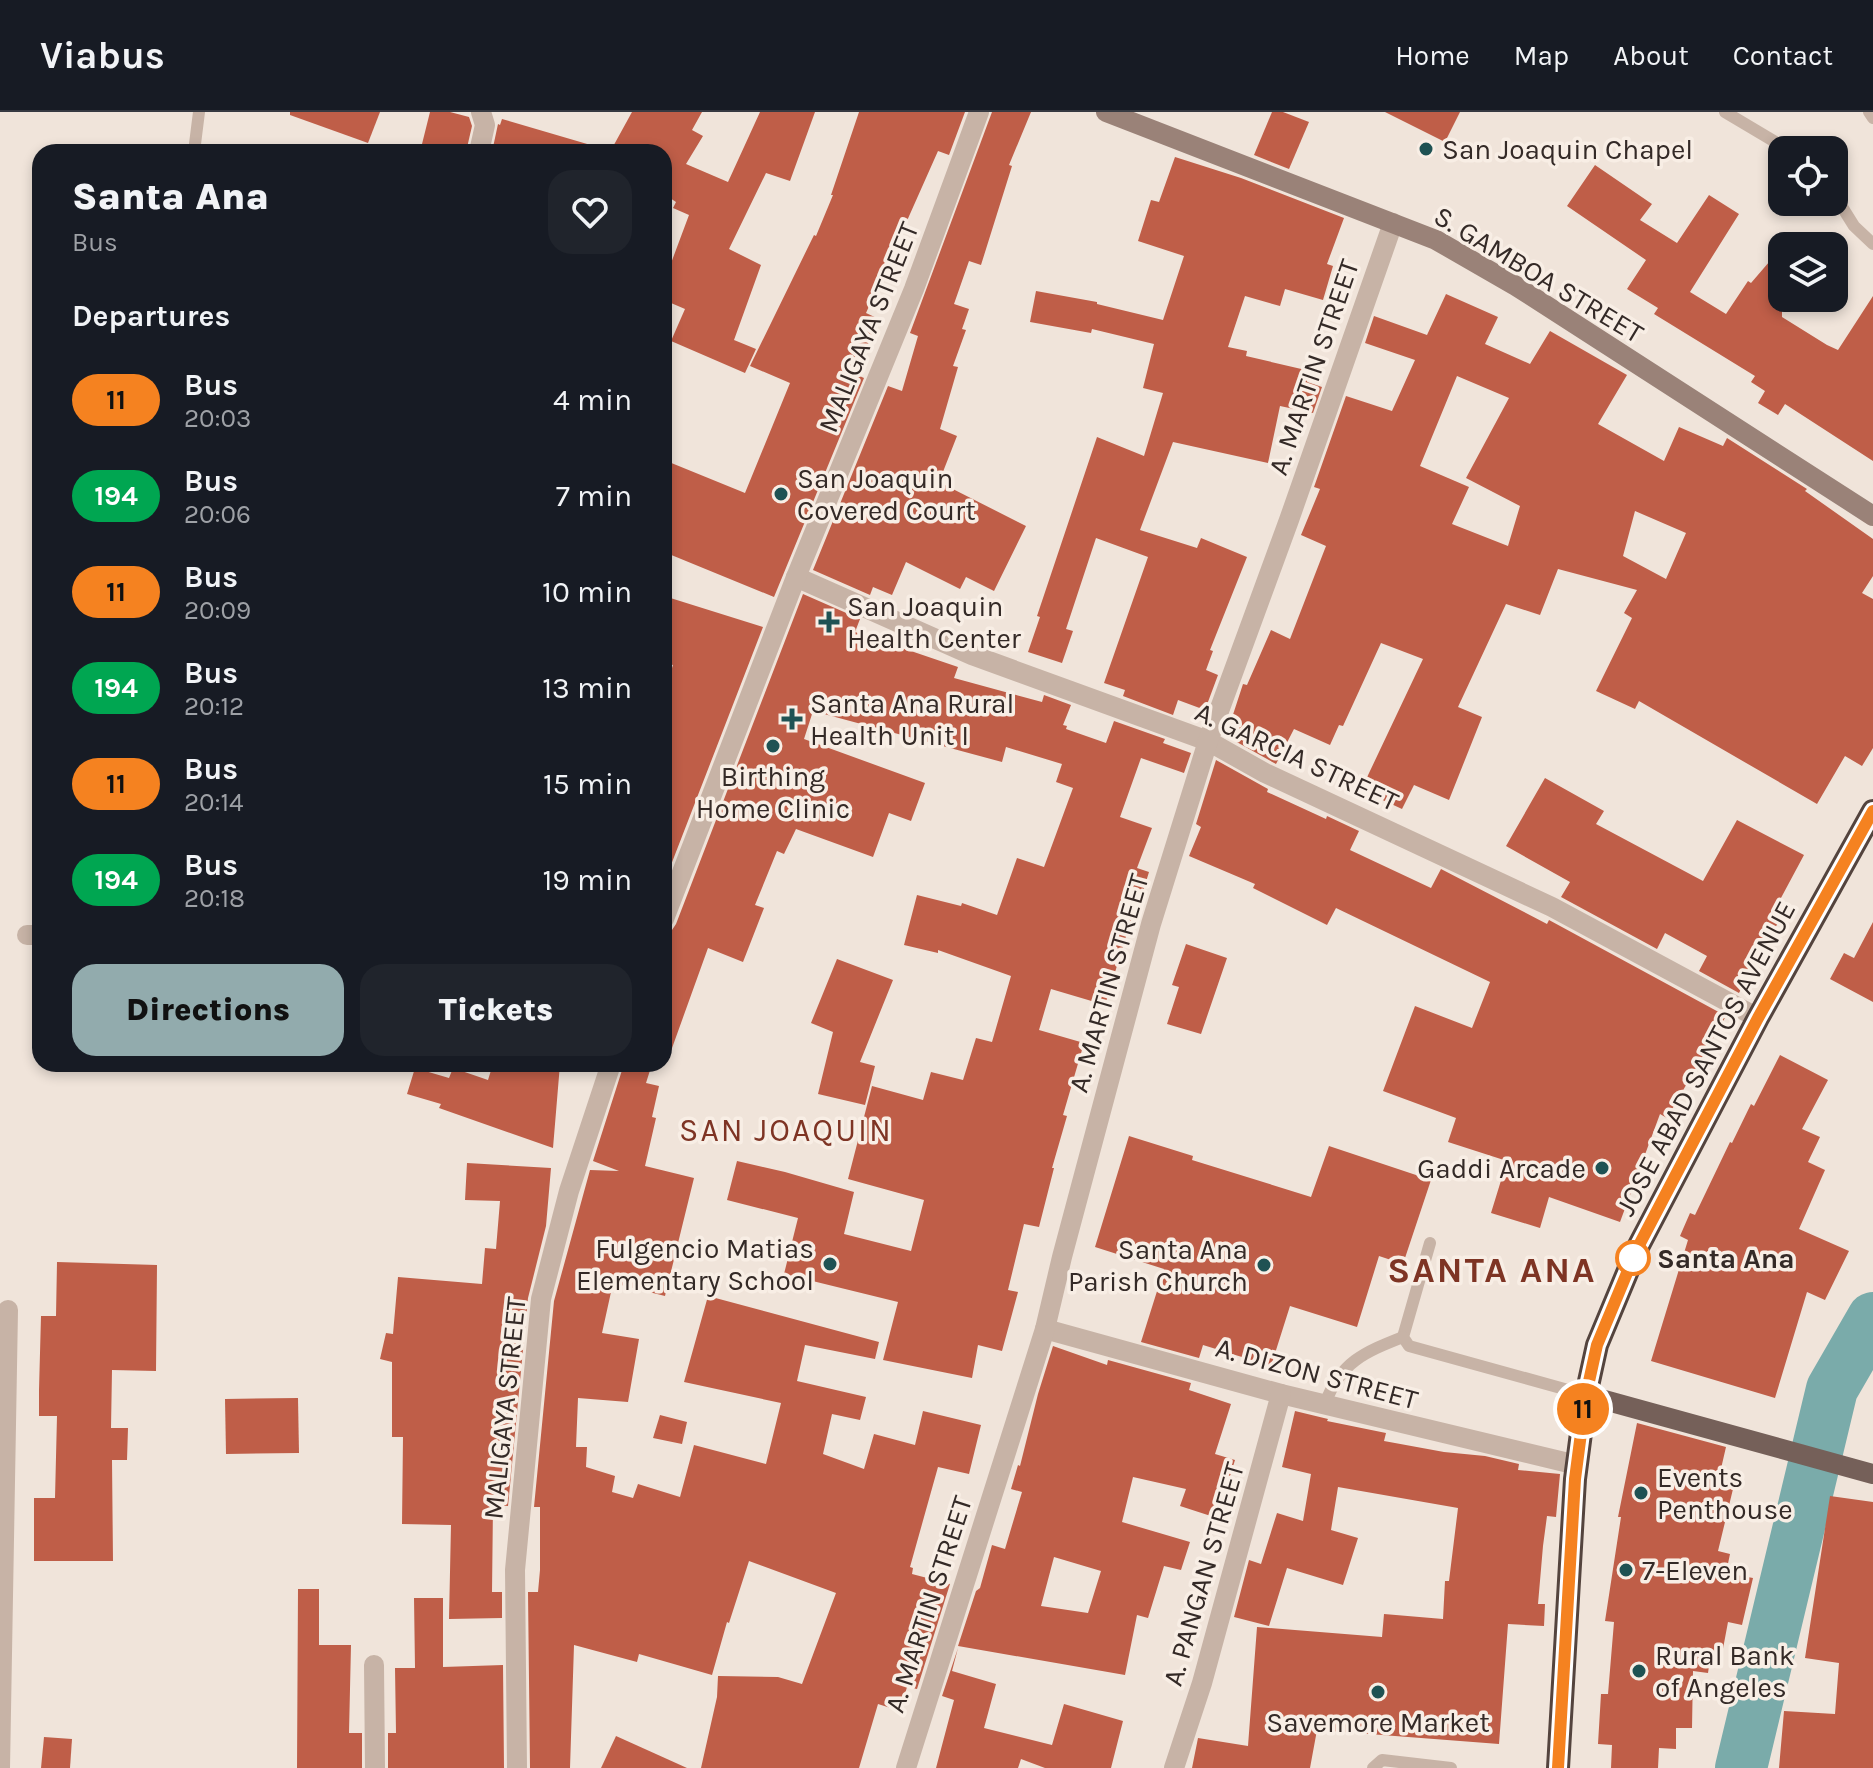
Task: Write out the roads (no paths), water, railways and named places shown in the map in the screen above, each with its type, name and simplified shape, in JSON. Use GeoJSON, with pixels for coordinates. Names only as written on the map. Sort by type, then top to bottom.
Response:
{"type":"FeatureCollection","features":[{"type":"Feature","properties":{"kind":"highway","name":"JOSE ABAD SANTOS AVENUE"},"geometry":{"type":"LineString","coordinates":[[1558,1768],[1577,1465],[1586,1395],[1597,1345],[1637,1249],[1758,1018],[1873,811]]}},
{"type":"Feature","properties":{"kind":"main road","name":"S. GAMBOA STREET"},"geometry":{"type":"LineString","coordinates":[[1106,112],[1436,240],[1516,286],[1873,516]]}},
{"type":"Feature","properties":{"kind":"main road"},"geometry":{"type":"LineString","coordinates":[[1586,1395],[1863,1470]]}},
{"type":"Feature","properties":{"kind":"street"},"geometry":{"type":"LineString","coordinates":[[481,112],[485,125],[481,144]]}},
{"type":"Feature","properties":{"kind":"street","name":"MALIGAYA STREET"},"geometry":{"type":"LineString","coordinates":[[672,898],[796,577],[885,363],[969,146],[979,112]]}},
{"type":"Feature","properties":{"kind":"street","name":"A. MARTIN STREET"},"geometry":{"type":"LineString","coordinates":[[906,1768],[1045,1329],[1151,924],[1208,741],[1393,223]]}},
{"type":"Feature","properties":{"kind":"street","name":"A. GARCIA STREET"},"geometry":{"type":"LineString","coordinates":[[796,577],[972,655],[1208,741],[1265,773],[1552,907],[1758,1018]]}},
{"type":"Feature","properties":{"kind":"street","name":"MALIGAYA STREET"},"geometry":{"type":"LineString","coordinates":[[517,1768],[515,1570],[541,1299],[569,1191],[608,1072]]}},
{"type":"Feature","properties":{"kind":"street"},"geometry":{"type":"LineString","coordinates":[[0,1768],[8,1310]]}},
{"type":"Feature","properties":{"kind":"street","name":"A. DIZON STREET"},"geometry":{"type":"LineString","coordinates":[[1045,1329],[1281,1394],[1577,1465]]}},
{"type":"Feature","properties":{"kind":"street","name":"A. PANGAN STREET"},"geometry":{"type":"LineString","coordinates":[[1174,1768],[1202,1683],[1281,1394]]}},
{"type":"Feature","properties":{"kind":"street"},"geometry":{"type":"LineString","coordinates":[[374,1665],[375,1768]]}},
{"type":"Feature","properties":{"kind":"lane"},"geometry":{"type":"LineString","coordinates":[[195,144],[199,112]]}},
{"type":"Feature","properties":{"kind":"lane"},"geometry":{"type":"LineString","coordinates":[[1725,112],[1768,138]]}},
{"type":"Feature","properties":{"kind":"lane"},"geometry":{"type":"LineString","coordinates":[[1869,112],[1873,118]]}},
{"type":"Feature","properties":{"kind":"lane"},"geometry":{"type":"LineString","coordinates":[[1848,216],[1873,244]]}},
{"type":"Feature","properties":{"kind":"lane"},"geometry":{"type":"LineString","coordinates":[[1430,1243],[1403,1337],[1409,1346],[1586,1395]]}},
{"type":"Feature","properties":{"kind":"lane"},"geometry":{"type":"LineString","coordinates":[[1325,1404],[1331,1388],[1362,1353],[1403,1337]]}},
{"type":"Feature","properties":{"kind":"lane"},"geometry":{"type":"LineString","coordinates":[[1373,1768],[1382,1760],[1451,1768]]}},
{"type":"Feature","properties":{"kind":"waterway"},"geometry":{"type":"LineString","coordinates":[[1741,1768],[1832,1389],[1873,1318]]}},
{"type":"Feature","properties":{"kind":"place","name":"San Joaquin Chapel"},"geometry":{"type":"Point","coordinates":[1426,149]}},
{"type":"Feature","properties":{"kind":"place","name":"San Joaquin Covered Court"},"geometry":{"type":"Point","coordinates":[781,494]}},
{"type":"Feature","properties":{"kind":"place","name":"San Joaquin Health Center"},"geometry":{"type":"Point","coordinates":[829,622]}},
{"type":"Feature","properties":{"kind":"place","name":"Santa Ana Rural Health Unit I"},"geometry":{"type":"Point","coordinates":[792,719]}},
{"type":"Feature","properties":{"kind":"place","name":"Birthing Home Clinic"},"geometry":{"type":"Point","coordinates":[773,746]}},
{"type":"Feature","properties":{"kind":"place","name":"Gaddi Arcade"},"geometry":{"type":"Point","coordinates":[1602,1168]}},
{"type":"Feature","properties":{"kind":"place","name":"Santa Ana"},"geometry":{"type":"Point","coordinates":[1633,1258]}},
{"type":"Feature","properties":{"kind":"place","name":"Fulgencio Matias Elementary School"},"geometry":{"type":"Point","coordinates":[830,1264]}},
{"type":"Feature","properties":{"kind":"place","name":"Santa Ana Parish Church"},"geometry":{"type":"Point","coordinates":[1264,1265]}},
{"type":"Feature","properties":{"kind":"place","name":"Events Penthouse"},"geometry":{"type":"Point","coordinates":[1641,1493]}},
{"type":"Feature","properties":{"kind":"place","name":"7-Eleven"},"geometry":{"type":"Point","coordinates":[1626,1570]}},
{"type":"Feature","properties":{"kind":"place","name":"Rural Bank of Angeles"},"geometry":{"type":"Point","coordinates":[1639,1671]}},
{"type":"Feature","properties":{"kind":"place","name":"Savemore Market"},"geometry":{"type":"Point","coordinates":[1378,1692]}},
{"type":"Feature","properties":{"kind":"district","name":"SAN JOAQUIN"},"geometry":{"type":"Point","coordinates":[786,1130]}},
{"type":"Feature","properties":{"kind":"district","name":"SANTA ANA"},"geometry":{"type":"Point","coordinates":[1492,1269]}}]}
